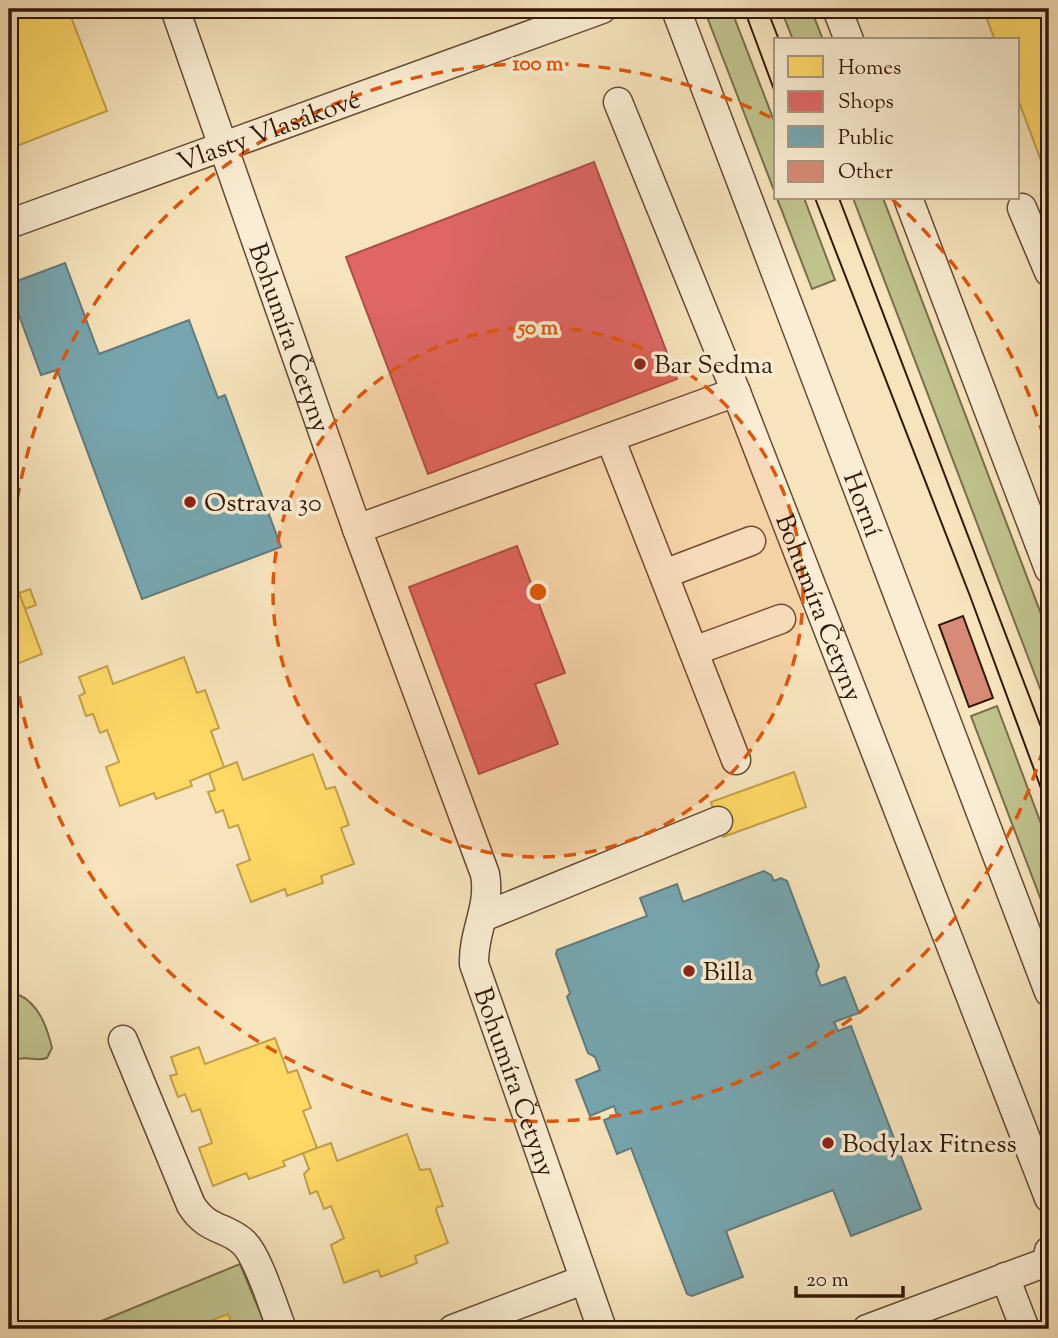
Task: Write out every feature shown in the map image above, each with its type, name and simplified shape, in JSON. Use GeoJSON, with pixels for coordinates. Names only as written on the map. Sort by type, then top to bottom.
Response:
{"type":"FeatureCollection","features":[{"type":"Feature","properties":{"kind":"street","name":"Bohumíra Četyny"},"geometry":{"type":"LineString","coordinates":[[175,9],[357,529],[485,874],[487,899],[474,949],[474,964],[602,1329]]}},
{"type":"Feature","properties":{"kind":"street","name":"Vlasty Vlasákové"},"geometry":{"type":"LineString","coordinates":[[9,224],[602,9]]}},
{"type":"Feature","properties":{"kind":"street"},"geometry":{"type":"LineString","coordinates":[[837,9],[848,38]]}},
{"type":"Feature","properties":{"kind":"street","name":"Horní"},"geometry":{"type":"LineString","coordinates":[[678,15],[1049,992]]}},
{"type":"Feature","properties":{"kind":"street","name":"Bohumíra Četyny"},"geometry":{"type":"LineString","coordinates":[[618,102],[736,392],[1049,1198]]}},
{"type":"Feature","properties":{"kind":"street"},"geometry":{"type":"LineString","coordinates":[[909,200],[1049,569]]}},
{"type":"Feature","properties":{"kind":"street"},"geometry":{"type":"LineString","coordinates":[[1022,208],[1049,272]]}},
{"type":"Feature","properties":{"kind":"street"},"geometry":{"type":"LineString","coordinates":[[357,529],[736,392]]}},
{"type":"Feature","properties":{"kind":"street"},"geometry":{"type":"LineString","coordinates":[[610,438],[736,760]]}},
{"type":"Feature","properties":{"kind":"street"},"geometry":{"type":"LineString","coordinates":[[664,574],[751,541]]}},
{"type":"Feature","properties":{"kind":"street"},"geometry":{"type":"LineString","coordinates":[[694,651],[781,619]]}},
{"type":"Feature","properties":{"kind":"street"},"geometry":{"type":"LineString","coordinates":[[482,916],[718,821]]}},
{"type":"Feature","properties":{"kind":"street"},"geometry":{"type":"LineString","coordinates":[[123,1040],[191,1205],[202,1220],[242,1241],[252,1253],[282,1329]]}},
{"type":"Feature","properties":{"kind":"street"},"geometry":{"type":"LineString","coordinates":[[867,1329],[1047,1262],[1049,1251]]}},
{"type":"Feature","properties":{"kind":"street"},"geometry":{"type":"LineString","coordinates":[[1005,1277],[1025,1329]]}},
{"type":"Feature","properties":{"kind":"street"},"geometry":{"type":"LineString","coordinates":[[453,1329],[583,1280]]}},
{"type":"Feature","properties":{"kind":"green space"},"geometry":{"type":"Polygon","coordinates":[[[704,9],[731,9],[774,121],[774,191],[704,9]]]}},
{"type":"Feature","properties":{"kind":"green space"},"geometry":{"type":"Polygon","coordinates":[[[781,9],[811,9],[822,38],[792,38],[781,9]]]}},
{"type":"Feature","properties":{"kind":"green space"},"geometry":{"type":"Polygon","coordinates":[[[778,200],[805,200],[835,280],[812,289],[778,200]]]}},
{"type":"Feature","properties":{"kind":"green space"},"geometry":{"type":"Polygon","coordinates":[[[854,200],[884,200],[1049,635],[1049,712],[854,200]]]}},
{"type":"Feature","properties":{"kind":"green space"},"geometry":{"type":"Polygon","coordinates":[[[997,706],[1049,845],[1049,921],[971,716],[997,706]]]}},
{"type":"Feature","properties":{"kind":"green space"},"geometry":{"type":"Polygon","coordinates":[[[17,994],[31,1003],[45,1024],[52,1048],[47,1058],[15,1060],[9,1056],[9,999],[17,994]]]}},
{"type":"Feature","properties":{"kind":"green space"},"geometry":{"type":"Polygon","coordinates":[[[240,1264],[267,1329],[82,1329],[240,1264]]]}},
{"type":"Feature","properties":{"kind":"building: Homes"},"geometry":{"type":"Polygon","coordinates":[[[9,9],[68,9],[107,111],[9,149],[9,9]]]}},
{"type":"Feature","properties":{"kind":"building: Homes"},"geometry":{"type":"Polygon","coordinates":[[[983,9],[1049,9],[1049,182],[1020,104],[1020,38],[994,38],[983,9]]]}},
{"type":"Feature","properties":{"kind":"building: Homes"},"geometry":{"type":"Polygon","coordinates":[[[9,566],[42,654],[9,667],[9,566]]]}},
{"type":"Feature","properties":{"kind":"building: Homes"},"geometry":{"type":"Polygon","coordinates":[[[30,589],[36,605],[25,609],[19,593],[30,589]]]}},
{"type":"Feature","properties":{"kind":"building: Homes"},"geometry":{"type":"Polygon","coordinates":[[[184,657],[197,693],[205,690],[219,728],[211,731],[224,767],[190,781],[192,786],[156,799],[154,793],[120,806],[106,767],[119,762],[107,730],[100,733],[93,714],[86,716],[79,696],[85,693],[79,677],[107,666],[113,684],[184,657]]]}},
{"type":"Feature","properties":{"kind":"building: Homes"},"geometry":{"type":"Polygon","coordinates":[[[313,754],[326,789],[335,787],[349,825],[341,828],[354,864],[321,876],[323,883],[287,896],[285,889],[251,902],[237,865],[250,860],[238,825],[229,828],[223,810],[216,813],[208,792],[215,790],[209,773],[237,762],[243,780],[313,754]]]}},
{"type":"Feature","properties":{"kind":"building: Homes"},"geometry":{"type":"Polygon","coordinates":[[[794,772],[806,807],[723,837],[711,802],[794,772]]]}},
{"type":"Feature","properties":{"kind":"building: Homes"},"geometry":{"type":"Polygon","coordinates":[[[275,1038],[288,1073],[297,1070],[311,1108],[303,1111],[317,1148],[283,1161],[285,1166],[249,1179],[246,1173],[213,1186],[199,1148],[212,1143],[200,1109],[192,1112],[185,1094],[178,1097],[170,1076],[177,1074],[171,1057],[199,1047],[205,1064],[275,1038]]]}},
{"type":"Feature","properties":{"kind":"building: Homes"},"geometry":{"type":"Polygon","coordinates":[[[407,1134],[420,1170],[430,1169],[443,1206],[437,1207],[436,1210],[448,1243],[415,1256],[417,1263],[381,1277],[378,1270],[344,1283],[331,1245],[344,1238],[331,1206],[324,1209],[317,1191],[310,1194],[304,1174],[309,1169],[303,1153],[331,1143],[337,1161],[407,1134]]]}},
{"type":"Feature","properties":{"kind":"building: Homes"},"geometry":{"type":"Polygon","coordinates":[[[228,1314],[234,1329],[189,1329],[228,1314]]]}},
{"type":"Feature","properties":{"kind":"building: Shops"},"geometry":{"type":"Polygon","coordinates":[[[594,162],[677,379],[428,474],[346,257],[594,162]]]}},
{"type":"Feature","properties":{"kind":"building: Shops"},"geometry":{"type":"Polygon","coordinates":[[[517,546],[565,673],[535,684],[558,744],[479,774],[409,587],[517,546]]]}},
{"type":"Feature","properties":{"kind":"building: Public"},"geometry":{"type":"Polygon","coordinates":[[[65,263],[99,354],[189,320],[218,398],[225,395],[281,547],[142,599],[57,370],[41,375],[9,288],[9,284],[65,263]]]}},
{"type":"Feature","properties":{"kind":"building: Public"},"geometry":{"type":"Polygon","coordinates":[[[764,871],[771,875],[774,881],[781,878],[787,881],[819,966],[816,973],[821,986],[845,977],[859,1013],[834,1022],[838,1031],[851,1026],[921,1209],[851,1236],[833,1190],[726,1231],[743,1277],[692,1296],[687,1294],[631,1148],[617,1154],[604,1120],[617,1115],[614,1106],[590,1116],[576,1080],[600,1070],[595,1057],[588,1053],[567,997],[570,993],[556,954],[557,950],[647,916],[640,898],[677,884],[683,902],[764,871]]]}},
{"type":"Feature","properties":{"kind":"building: Other"},"geometry":{"type":"Polygon","coordinates":[[[963,616],[993,698],[969,707],[939,625],[963,616]]]}},
{"type":"Feature","properties":{"kind":"tram line"},"geometry":{"type":"LineString","coordinates":[[744,9],[774,90]]}},
{"type":"Feature","properties":{"kind":"tram line"},"geometry":{"type":"LineString","coordinates":[[767,9],[778,38]]}},
{"type":"Feature","properties":{"kind":"tram line"},"geometry":{"type":"LineString","coordinates":[[816,200],[970,596],[1049,810]]}},
{"type":"Feature","properties":{"kind":"tram line"},"geometry":{"type":"LineString","coordinates":[[840,200],[1049,748]]}},
{"type":"Feature","properties":{"kind":"place","name":"Bar Sedma"},"geometry":{"type":"Point","coordinates":[640,364]}},
{"type":"Feature","properties":{"kind":"place","name":"Ostrava 30"},"geometry":{"type":"Point","coordinates":[190,502]}},
{"type":"Feature","properties":{"kind":"place","name":"Billa"},"geometry":{"type":"Point","coordinates":[689,971]}},
{"type":"Feature","properties":{"kind":"place","name":"Bodylax Fitness"},"geometry":{"type":"Point","coordinates":[828,1143]}}]}
